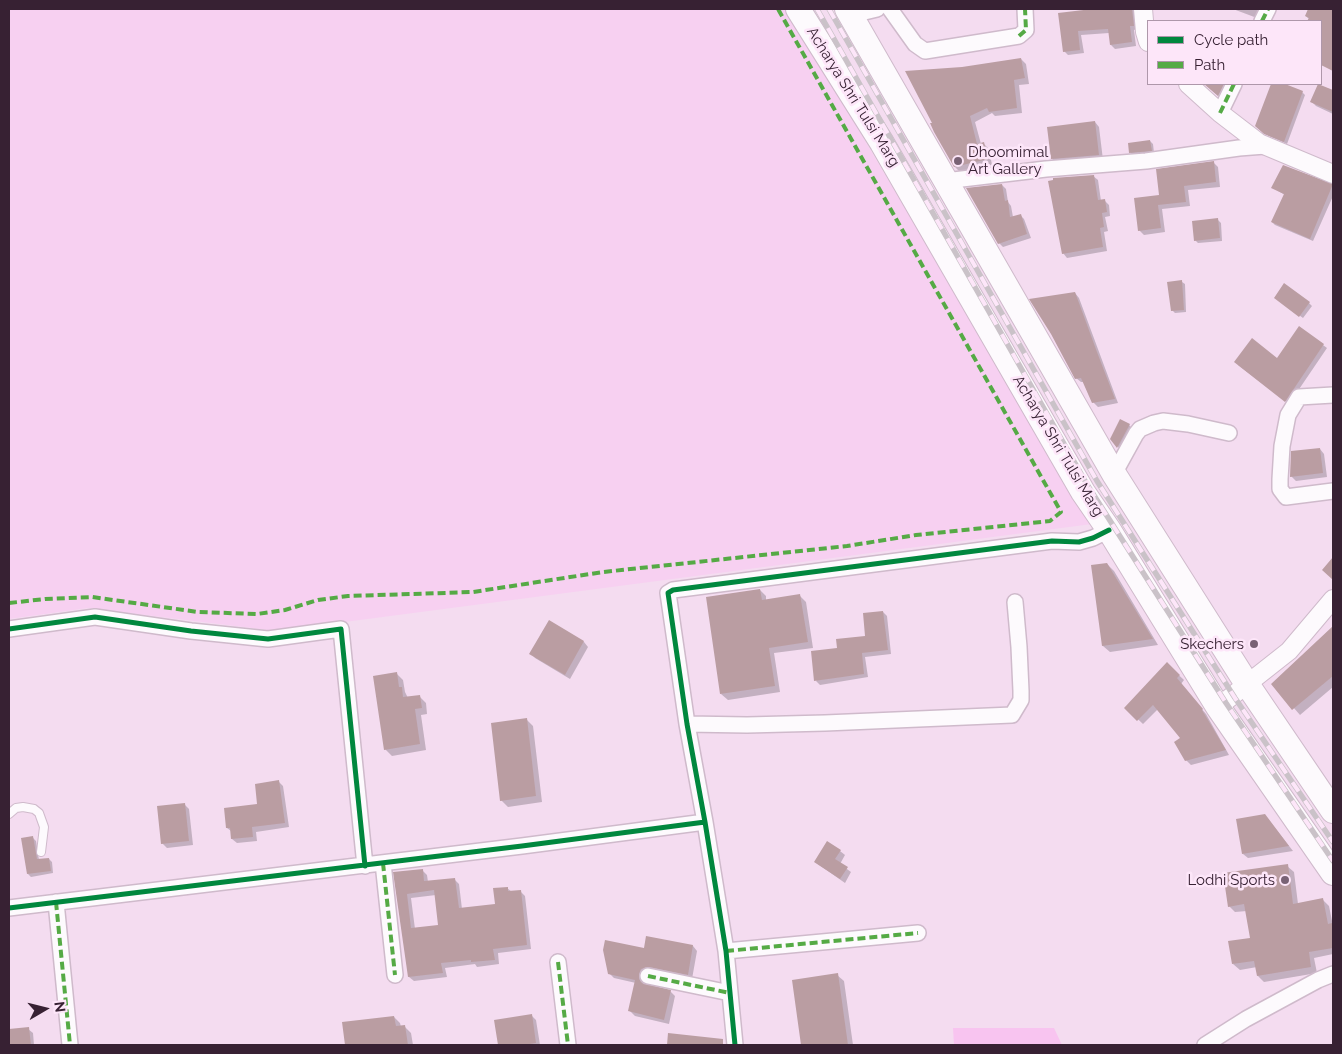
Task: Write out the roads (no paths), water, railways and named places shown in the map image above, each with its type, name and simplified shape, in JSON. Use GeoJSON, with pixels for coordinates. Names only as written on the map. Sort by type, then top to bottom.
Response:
{"type":"FeatureCollection","features":[{"type":"Feature","properties":{"kind":"highway","name":"Acharya Shri Tulsi Marg"},"geometry":{"type":"LineString","coordinates":[[798,9],[882,143],[1083,492],[1109,530],[1218,707],[1333,873]]}},
{"type":"Feature","properties":{"kind":"highway"},"geometry":{"type":"LineString","coordinates":[[849,12],[1114,474],[1247,684],[1333,810]]}},
{"type":"Feature","properties":{"kind":"street"},"geometry":{"type":"LineString","coordinates":[[849,12],[877,9]]}},
{"type":"Feature","properties":{"kind":"street"},"geometry":{"type":"LineString","coordinates":[[890,9],[916,44],[925,50],[1024,34],[1027,26],[1025,9]]}},
{"type":"Feature","properties":{"kind":"street"},"geometry":{"type":"LineString","coordinates":[[1143,9],[1147,39]]}},
{"type":"Feature","properties":{"kind":"street"},"geometry":{"type":"LineString","coordinates":[[1189,85],[1255,141],[1333,174]]}},
{"type":"Feature","properties":{"kind":"street"},"geometry":{"type":"LineString","coordinates":[[1220,113],[1234,85]]}},
{"type":"Feature","properties":{"kind":"street"},"geometry":{"type":"LineString","coordinates":[[945,181],[1046,169],[1146,161],[1265,146]]}},
{"type":"Feature","properties":{"kind":"street"},"geometry":{"type":"LineString","coordinates":[[1333,395],[1299,397],[1288,415],[1282,446],[1280,489],[1286,497],[1333,491]]}},
{"type":"Feature","properties":{"kind":"street"},"geometry":{"type":"LineString","coordinates":[[1114,474],[1136,434],[1140,429],[1154,422],[1163,421],[1188,424],[1229,433]]}},
{"type":"Feature","properties":{"kind":"street"},"geometry":{"type":"LineString","coordinates":[[735,1045],[726,951],[687,724],[668,594],[671,590],[1052,541],[1079,542],[1109,530]]}},
{"type":"Feature","properties":{"kind":"street"},"geometry":{"type":"LineString","coordinates":[[1218,707],[1288,651],[1333,599]]}},
{"type":"Feature","properties":{"kind":"street"},"geometry":{"type":"LineString","coordinates":[[687,724],[834,723],[1012,715],[1020,700],[1021,691],[1015,602]]}},
{"type":"Feature","properties":{"kind":"street"},"geometry":{"type":"LineString","coordinates":[[9,629],[95,617],[190,631],[268,639],[341,630],[365,866]]}},
{"type":"Feature","properties":{"kind":"street"},"geometry":{"type":"LineString","coordinates":[[9,908],[365,866],[705,822]]}},
{"type":"Feature","properties":{"kind":"street"},"geometry":{"type":"LineString","coordinates":[[383,863],[395,975]]}},
{"type":"Feature","properties":{"kind":"street"},"geometry":{"type":"LineString","coordinates":[[56,902],[70,1045]]}},
{"type":"Feature","properties":{"kind":"street"},"geometry":{"type":"LineString","coordinates":[[726,951],[918,933]]}},
{"type":"Feature","properties":{"kind":"street"},"geometry":{"type":"LineString","coordinates":[[558,962],[568,1045]]}},
{"type":"Feature","properties":{"kind":"street"},"geometry":{"type":"LineString","coordinates":[[1205,1045],[1254,1015],[1318,980],[1333,974]]}},
{"type":"Feature","properties":{"kind":"street"},"geometry":{"type":"LineString","coordinates":[[648,976],[730,993]]}},
{"type":"Feature","properties":{"kind":"lane"},"geometry":{"type":"LineString","coordinates":[[9,814],[16,808],[22,807],[28,807],[39,813],[44,827],[41,852]]}},
{"type":"Feature","properties":{"kind":"railway"},"geometry":{"type":"LineString","coordinates":[[817,9],[1088,486],[1226,703],[1333,861]]}},
{"type":"Feature","properties":{"kind":"railway"},"geometry":{"type":"LineString","coordinates":[[829,9],[1097,481],[1235,698],[1333,842]]}},
{"type":"Feature","properties":{"kind":"place","name":"Dhoomimal Art Gallery"},"geometry":{"type":"Point","coordinates":[958,161]}},
{"type":"Feature","properties":{"kind":"place","name":"Skechers"},"geometry":{"type":"Point","coordinates":[1254,644]}},
{"type":"Feature","properties":{"kind":"place","name":"Lodhi Sports"},"geometry":{"type":"Point","coordinates":[1285,880]}}]}
